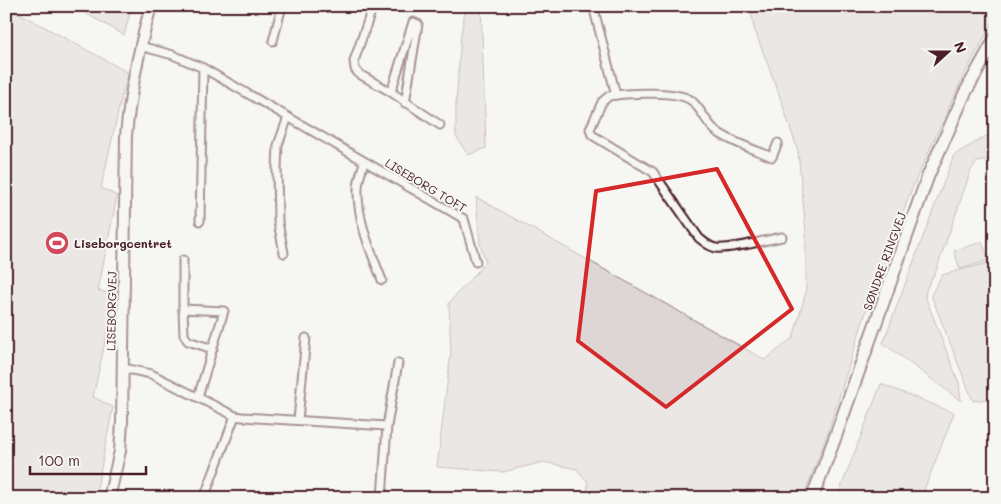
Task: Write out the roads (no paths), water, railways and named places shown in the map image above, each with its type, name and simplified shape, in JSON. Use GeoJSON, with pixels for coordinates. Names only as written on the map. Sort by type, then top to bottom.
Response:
{"type":"FeatureCollection","features":[{"type":"Feature","properties":{"kind":"main road","name":"SØNDRE RINGVEJ"},"geometry":{"type":"LineString","coordinates":[[812,498],[928,176],[964,93],[995,39]]}},
{"type":"Feature","properties":{"kind":"street","name":"LISEBORGVEJ"},"geometry":{"type":"LineString","coordinates":[[109,498],[120,451],[122,422],[128,109],[140,46],[151,6]]}},
{"type":"Feature","properties":{"kind":"street"},"geometry":{"type":"LineString","coordinates":[[273,41],[282,6]]}},
{"type":"Feature","properties":{"kind":"street"},"geometry":{"type":"LineString","coordinates":[[373,6],[354,62],[355,69],[359,74],[391,92],[440,125]]}},
{"type":"Feature","properties":{"kind":"street"},"geometry":{"type":"LineString","coordinates":[[592,6],[616,95]]}},
{"type":"Feature","properties":{"kind":"street"},"geometry":{"type":"LineString","coordinates":[[391,92],[413,22],[418,24],[405,103]]}},
{"type":"Feature","properties":{"kind":"street","name":"LISEBORG TOFT"},"geometry":{"type":"LineString","coordinates":[[140,46],[173,55],[203,68],[464,218],[476,262]]}},
{"type":"Feature","properties":{"kind":"street"},"geometry":{"type":"LineString","coordinates":[[200,221],[203,68]]}},
{"type":"Feature","properties":{"kind":"street"},"geometry":{"type":"LineString","coordinates":[[778,143],[772,157],[724,136],[707,122],[691,100],[675,94],[609,96],[602,102],[590,129],[592,135],[653,172],[699,238],[714,248],[728,248],[782,236]]}},
{"type":"Feature","properties":{"kind":"street"},"geometry":{"type":"LineString","coordinates":[[284,253],[278,222],[277,168],[278,145],[288,117]]}},
{"type":"Feature","properties":{"kind":"street"},"geometry":{"type":"LineString","coordinates":[[364,162],[358,188],[359,207],[368,246],[382,280]]}},
{"type":"Feature","properties":{"kind":"street"},"geometry":{"type":"LineString","coordinates":[[183,260],[184,335],[188,342],[213,349]]}},
{"type":"Feature","properties":{"kind":"street"},"geometry":{"type":"LineString","coordinates":[[183,310],[224,311],[198,397]]}},
{"type":"Feature","properties":{"kind":"street"},"geometry":{"type":"LineString","coordinates":[[298,420],[306,338]]}},
{"type":"Feature","properties":{"kind":"street"},"geometry":{"type":"LineString","coordinates":[[382,498],[387,426],[398,363]]}},
{"type":"Feature","properties":{"kind":"street"},"geometry":{"type":"LineString","coordinates":[[123,368],[152,374],[235,416],[387,426]]}},
{"type":"Feature","properties":{"kind":"street"},"geometry":{"type":"LineString","coordinates":[[204,498],[235,416]]}},
{"type":"Feature","properties":{"kind":"place","name":"Liseborgcentret"},"geometry":{"type":"Point","coordinates":[57,243]}}]}
